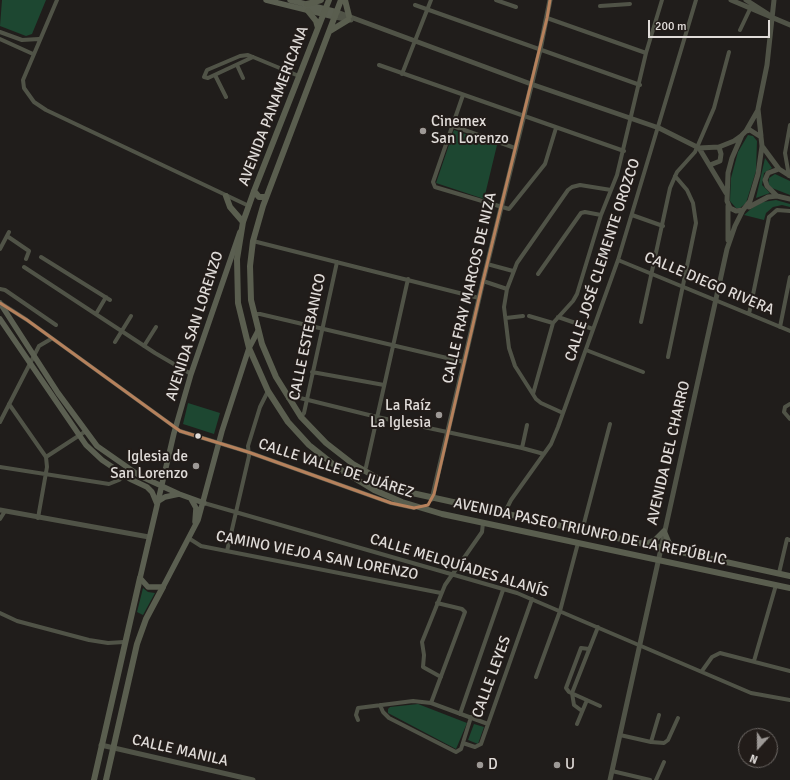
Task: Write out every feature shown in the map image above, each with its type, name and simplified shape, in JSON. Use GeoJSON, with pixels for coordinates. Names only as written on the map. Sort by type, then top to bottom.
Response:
{"type":"FeatureCollection","features":[{"type":"Feature","properties":{"kind":"main road"},"geometry":{"type":"LineString","coordinates":[[266,0],[307,7],[321,0]]}},
{"type":"Feature","properties":{"kind":"main road"},"geometry":{"type":"LineString","coordinates":[[290,0],[307,7],[336,15]]}},
{"type":"Feature","properties":{"kind":"main road","name":"AVENIDA PANAMERICANA"},"geometry":{"type":"LineString","coordinates":[[243,222],[329,0]]}},
{"type":"Feature","properties":{"kind":"main road","name":"AVENIDA PANAMERICANA"},"geometry":{"type":"LineString","coordinates":[[341,0],[266,197],[253,241],[250,286],[258,331],[269,361],[287,398],[301,417],[326,443],[363,471],[400,489],[432,499],[790,576]]}},
{"type":"Feature","properties":{"kind":"main road"},"geometry":{"type":"LineString","coordinates":[[329,32],[348,18],[345,0]]}},
{"type":"Feature","properties":{"kind":"main road"},"geometry":{"type":"LineString","coordinates":[[307,7],[316,21],[318,28]]}},
{"type":"Feature","properties":{"kind":"main road"},"geometry":{"type":"LineString","coordinates":[[254,191],[259,197],[266,197]]}},
{"type":"Feature","properties":{"kind":"main road"},"geometry":{"type":"LineString","coordinates":[[226,196],[230,207],[243,222]]}},
{"type":"Feature","properties":{"kind":"main road","name":"AVENIDA PASEO TRIUNFO DE LA REPÚBLIC"},"geometry":{"type":"LineString","coordinates":[[243,222],[237,258],[237,288],[240,315],[249,348],[268,391],[288,422],[309,445],[326,460],[374,490],[420,508],[578,544],[790,588]]}},
{"type":"Feature","properties":{"kind":"main road","name":"AVENIDA SAN LORENZO"},"geometry":{"type":"LineString","coordinates":[[140,578],[175,428],[191,374],[243,222]]}},
{"type":"Feature","properties":{"kind":"main road"},"geometry":{"type":"LineString","coordinates":[[0,303],[34,357],[97,446],[130,470],[161,486],[204,503]]}},
{"type":"Feature","properties":{"kind":"main road"},"geometry":{"type":"LineString","coordinates":[[0,319],[78,435],[91,451],[125,475],[147,488],[152,492],[157,503],[165,497],[179,494]]}},
{"type":"Feature","properties":{"kind":"main road"},"geometry":{"type":"LineString","coordinates":[[106,780],[112,748],[143,627],[193,533],[204,503],[219,444],[249,348],[258,331]]}},
{"type":"Feature","properties":{"kind":"main road"},"geometry":{"type":"LineString","coordinates":[[191,499],[196,508],[193,533]]}},
{"type":"Feature","properties":{"kind":"main road"},"geometry":{"type":"LineString","coordinates":[[420,508],[428,505],[432,499]]}},
{"type":"Feature","properties":{"kind":"main road"},"geometry":{"type":"LineString","coordinates":[[442,514],[440,509],[441,505],[448,502]]}},
{"type":"Feature","properties":{"kind":"main road"},"geometry":{"type":"LineString","coordinates":[[645,544],[656,540],[664,531],[669,543],[679,552]]}},
{"type":"Feature","properties":{"kind":"main road"},"geometry":{"type":"LineString","coordinates":[[140,578],[148,587],[163,587]]}},
{"type":"Feature","properties":{"kind":"main road"},"geometry":{"type":"LineString","coordinates":[[94,780],[124,642],[140,578]]}},
{"type":"Feature","properties":{"kind":"street"},"geometry":{"type":"LineString","coordinates":[[57,0],[24,77],[24,88],[34,102],[46,110],[249,206]]}},
{"type":"Feature","properties":{"kind":"street"},"geometry":{"type":"LineString","coordinates":[[402,74],[431,0]]}},
{"type":"Feature","properties":{"kind":"street"},"geometry":{"type":"LineString","coordinates":[[496,0],[516,8]]}},
{"type":"Feature","properties":{"kind":"street","name":"CALLE FRAY MARCOS DE NIZA"},"geometry":{"type":"LineString","coordinates":[[432,499],[449,432],[500,207],[540,50],[550,0]]}},
{"type":"Feature","properties":{"kind":"street"},"geometry":{"type":"LineString","coordinates":[[609,0],[609,5]]}},
{"type":"Feature","properties":{"kind":"street"},"geometry":{"type":"LineString","coordinates":[[533,394],[553,323],[569,307],[577,294],[601,215],[624,151],[646,53],[662,0]]}},
{"type":"Feature","properties":{"kind":"street","name":"CALLE JOSÉ CLEMENTE OROZCO"},"geometry":{"type":"LineString","coordinates":[[504,514],[511,500],[554,438],[618,260],[659,128],[696,0]]}},
{"type":"Feature","properties":{"kind":"street"},"geometry":{"type":"LineString","coordinates":[[731,0],[790,25]]}},
{"type":"Feature","properties":{"kind":"street"},"geometry":{"type":"LineString","coordinates":[[746,0],[772,17]]}},
{"type":"Feature","properties":{"kind":"street"},"geometry":{"type":"LineString","coordinates":[[761,136],[758,109],[767,65],[774,0]]}},
{"type":"Feature","properties":{"kind":"street"},"geometry":{"type":"LineString","coordinates":[[600,6],[623,2],[630,4]]}},
{"type":"Feature","properties":{"kind":"street"},"geometry":{"type":"LineString","coordinates":[[415,5],[640,84]]}},
{"type":"Feature","properties":{"kind":"street"},"geometry":{"type":"LineString","coordinates":[[740,30],[750,9]]}},
{"type":"Feature","properties":{"kind":"street"},"geometry":{"type":"LineString","coordinates":[[336,15],[356,20],[531,84],[659,128],[698,147],[719,147],[734,141],[744,133],[753,131],[761,136]]}},
{"type":"Feature","properties":{"kind":"street"},"geometry":{"type":"LineString","coordinates":[[547,18],[646,53]]}},
{"type":"Feature","properties":{"kind":"street"},"geometry":{"type":"LineString","coordinates":[[0,32],[22,40],[39,40]]}},
{"type":"Feature","properties":{"kind":"street"},"geometry":{"type":"LineString","coordinates":[[0,39],[33,54]]}},
{"type":"Feature","properties":{"kind":"street"},"geometry":{"type":"LineString","coordinates":[[641,322],[670,188],[675,176],[698,147],[717,100],[729,52]]}},
{"type":"Feature","properties":{"kind":"street"},"geometry":{"type":"LineString","coordinates":[[253,57],[208,78],[204,76],[207,70],[244,55],[253,57],[299,76]]}},
{"type":"Feature","properties":{"kind":"street"},"geometry":{"type":"LineString","coordinates":[[237,65],[243,78]]}},
{"type":"Feature","properties":{"kind":"street"},"geometry":{"type":"LineString","coordinates":[[379,65],[624,151]]}},
{"type":"Feature","properties":{"kind":"street"},"geometry":{"type":"LineString","coordinates":[[215,75],[226,97]]}},
{"type":"Feature","properties":{"kind":"street"},"geometry":{"type":"LineString","coordinates":[[463,95],[433,182],[435,187],[506,209],[511,208],[542,168],[556,128]]}},
{"type":"Feature","properties":{"kind":"street"},"geometry":{"type":"LineString","coordinates":[[726,193],[731,162],[744,133],[758,109]]}},
{"type":"Feature","properties":{"kind":"street"},"geometry":{"type":"LineString","coordinates":[[790,125],[785,153],[790,176]]}},
{"type":"Feature","properties":{"kind":"street"},"geometry":{"type":"LineString","coordinates":[[453,126],[515,148]]}},
{"type":"Feature","properties":{"kind":"street","name":"AVENIDA DEL CHARRO"},"geometry":{"type":"LineString","coordinates":[[610,780],[727,249],[732,232],[750,202],[757,182],[762,146],[761,136]]}},
{"type":"Feature","properties":{"kind":"street"},"geometry":{"type":"LineString","coordinates":[[762,146],[779,169],[790,176]]}},
{"type":"Feature","properties":{"kind":"street"},"geometry":{"type":"LineString","coordinates":[[698,147],[726,193]]}},
{"type":"Feature","properties":{"kind":"street"},"geometry":{"type":"LineString","coordinates":[[710,165],[720,161],[721,154],[719,147]]}},
{"type":"Feature","properties":{"kind":"street"},"geometry":{"type":"LineString","coordinates":[[777,196],[767,186],[765,180],[768,173],[779,169]]}},
{"type":"Feature","properties":{"kind":"street"},"geometry":{"type":"LineString","coordinates":[[668,357],[684,286],[694,232],[696,212],[688,190],[675,176]]}},
{"type":"Feature","properties":{"kind":"street"},"geometry":{"type":"LineString","coordinates":[[563,412],[541,403],[533,394],[511,357],[504,307],[507,289],[513,271],[568,190],[572,187],[580,185],[611,190]]}},
{"type":"Feature","properties":{"kind":"street","name":"AVENIDA DEL CHARRO"},"geometry":{"type":"LineString","coordinates":[[726,193],[728,206],[727,249]]}},
{"type":"Feature","properties":{"kind":"street"},"geometry":{"type":"LineString","coordinates":[[728,206],[734,210],[745,209],[759,200],[777,196],[790,199]]}},
{"type":"Feature","properties":{"kind":"street"},"geometry":{"type":"LineString","coordinates":[[748,314],[769,217],[774,211],[780,209],[790,211]]}},
{"type":"Feature","properties":{"kind":"street"},"geometry":{"type":"LineString","coordinates":[[538,274],[581,213],[585,212],[601,215]]}},
{"type":"Feature","properties":{"kind":"street"},"geometry":{"type":"LineString","coordinates":[[632,215],[662,226]]}},
{"type":"Feature","properties":{"kind":"street"},"geometry":{"type":"LineString","coordinates":[[0,248],[9,232]]}},
{"type":"Feature","properties":{"kind":"street"},"geometry":{"type":"LineString","coordinates":[[7,236],[30,250],[26,259]]}},
{"type":"Feature","properties":{"kind":"street"},"geometry":{"type":"LineString","coordinates":[[253,241],[479,298]]}},
{"type":"Feature","properties":{"kind":"street"},"geometry":{"type":"LineString","coordinates":[[41,257],[108,298],[96,314]]}},
{"type":"Feature","properties":{"kind":"street","name":"CALLE DIEGO RIVERA"},"geometry":{"type":"LineString","coordinates":[[618,260],[652,272],[716,301],[790,331]]}},
{"type":"Feature","properties":{"kind":"street","name":"CALLE ESTEBANICO"},"geometry":{"type":"LineString","coordinates":[[301,417],[304,413],[336,262]]}},
{"type":"Feature","properties":{"kind":"street"},"geometry":{"type":"LineString","coordinates":[[487,264],[513,271]]}},
{"type":"Feature","properties":{"kind":"street"},"geometry":{"type":"LineString","coordinates":[[24,267],[144,346],[191,374]]}},
{"type":"Feature","properties":{"kind":"street"},"geometry":{"type":"LineString","coordinates":[[780,327],[790,277]]}},
{"type":"Feature","properties":{"kind":"street"},"geometry":{"type":"LineString","coordinates":[[363,471],[366,467],[408,279]]}},
{"type":"Feature","properties":{"kind":"street"},"geometry":{"type":"LineString","coordinates":[[483,281],[507,289]]}},
{"type":"Feature","properties":{"kind":"street"},"geometry":{"type":"LineString","coordinates":[[0,289],[5,290],[56,325]]}},
{"type":"Feature","properties":{"kind":"street","name":"CALLE VALLE DE JUÁREZ"},"geometry":{"type":"LineString","coordinates":[[0,303],[175,428],[391,502],[409,507],[420,508]]}},
{"type":"Feature","properties":{"kind":"street"},"geometry":{"type":"LineString","coordinates":[[254,314],[260,314],[464,362]]}},
{"type":"Feature","properties":{"kind":"street"},"geometry":{"type":"LineString","coordinates":[[115,342],[131,316]]}},
{"type":"Feature","properties":{"kind":"street"},"geometry":{"type":"LineString","coordinates":[[506,318],[523,316]]}},
{"type":"Feature","properties":{"kind":"street"},"geometry":{"type":"LineString","coordinates":[[529,316],[553,323]]}},
{"type":"Feature","properties":{"kind":"street"},"geometry":{"type":"LineString","coordinates":[[558,317],[593,329]]}},
{"type":"Feature","properties":{"kind":"street"},"geometry":{"type":"LineString","coordinates":[[144,346],[156,327]]}},
{"type":"Feature","properties":{"kind":"street"},"geometry":{"type":"LineString","coordinates":[[0,422],[39,346],[51,339]]}},
{"type":"Feature","properties":{"kind":"street"},"geometry":{"type":"LineString","coordinates":[[586,350],[643,372]]}},
{"type":"Feature","properties":{"kind":"street"},"geometry":{"type":"LineString","coordinates":[[312,372],[384,385]]}},
{"type":"Feature","properties":{"kind":"street"},"geometry":{"type":"LineString","coordinates":[[227,551],[248,446],[253,427],[268,391]]}},
{"type":"Feature","properties":{"kind":"street"},"geometry":{"type":"LineString","coordinates":[[287,398],[292,396],[377,417],[544,454]]}},
{"type":"Feature","properties":{"kind":"street"},"geometry":{"type":"LineString","coordinates":[[9,404],[46,456],[46,474],[38,518]]}},
{"type":"Feature","properties":{"kind":"street"},"geometry":{"type":"LineString","coordinates":[[790,404],[785,407],[784,413],[790,419]]}},
{"type":"Feature","properties":{"kind":"street"},"geometry":{"type":"LineString","coordinates":[[582,531],[610,424]]}},
{"type":"Feature","properties":{"kind":"street"},"geometry":{"type":"LineString","coordinates":[[522,448],[527,425]]}},
{"type":"Feature","properties":{"kind":"street"},"geometry":{"type":"LineString","coordinates":[[46,456],[86,431]]}},
{"type":"Feature","properties":{"kind":"street"},"geometry":{"type":"LineString","coordinates":[[0,467],[109,484],[115,482],[130,470]]}},
{"type":"Feature","properties":{"kind":"street","name":"CALLE MELQUÍADES ALANÍS"},"geometry":{"type":"LineString","coordinates":[[204,503],[451,574],[532,599],[759,695],[790,700]]}},
{"type":"Feature","properties":{"kind":"street"},"geometry":{"type":"LineString","coordinates":[[0,519],[3,511],[149,537]]}},
{"type":"Feature","properties":{"kind":"street"},"geometry":{"type":"LineString","coordinates":[[441,677],[424,667],[424,655],[421,646],[441,593],[451,574],[482,532],[483,522]]}},
{"type":"Feature","properties":{"kind":"street","name":"CAMINO VIEJO A SAN LORENZO"},"geometry":{"type":"LineString","coordinates":[[190,539],[201,546],[441,593]]}},
{"type":"Feature","properties":{"kind":"street"},"geometry":{"type":"LineString","coordinates":[[779,573],[787,539],[790,540]]}},
{"type":"Feature","properties":{"kind":"street"},"geometry":{"type":"LineString","coordinates":[[536,677],[560,611],[578,544]]}},
{"type":"Feature","properties":{"kind":"street"},"geometry":{"type":"LineString","coordinates":[[754,661],[776,585]]}},
{"type":"Feature","properties":{"kind":"street"},"geometry":{"type":"LineString","coordinates":[[460,714],[503,590]]}},
{"type":"Feature","properties":{"kind":"street","name":"CALLE LEYES"},"geometry":{"type":"LineString","coordinates":[[463,743],[479,746],[532,599]]}},
{"type":"Feature","properties":{"kind":"street"},"geometry":{"type":"LineString","coordinates":[[431,703],[465,612],[462,609],[438,603]]}},
{"type":"Feature","properties":{"kind":"street"},"geometry":{"type":"LineString","coordinates":[[0,613],[17,621],[89,640],[108,643],[124,642]]}},
{"type":"Feature","properties":{"kind":"street"},"geometry":{"type":"LineString","coordinates":[[582,712],[574,705],[572,693],[598,627]]}},
{"type":"Feature","properties":{"kind":"street"},"geometry":{"type":"LineString","coordinates":[[590,648],[582,647],[566,686],[567,690],[572,693],[600,706]]}},
{"type":"Feature","properties":{"kind":"street"},"geometry":{"type":"LineString","coordinates":[[702,671],[712,657],[720,653],[790,671]]}},
{"type":"Feature","properties":{"kind":"street"},"geometry":{"type":"LineString","coordinates":[[577,724],[587,700]]}},
{"type":"Feature","properties":{"kind":"street"},"geometry":{"type":"LineString","coordinates":[[358,720],[356,715],[358,708],[413,701],[431,703],[488,724]]}},
{"type":"Feature","properties":{"kind":"street"},"geometry":{"type":"LineString","coordinates":[[380,705],[383,712],[389,718],[453,752],[459,752],[471,718]]}},
{"type":"Feature","properties":{"kind":"street"},"geometry":{"type":"LineString","coordinates":[[651,742],[659,715]]}},
{"type":"Feature","properties":{"kind":"street"},"geometry":{"type":"LineString","coordinates":[[620,735],[651,742],[666,742],[678,718]]}},
{"type":"Feature","properties":{"kind":"street","name":"CALLE MANILA"},"geometry":{"type":"LineString","coordinates":[[101,746],[253,780]]}},
{"type":"Feature","properties":{"kind":"street"},"geometry":{"type":"LineString","coordinates":[[656,780],[664,762]]}},
{"type":"Feature","properties":{"kind":"street"},"geometry":{"type":"LineString","coordinates":[[612,771],[650,780]]}},
{"type":"Feature","properties":{"kind":"green space"},"geometry":{"type":"Polygon","coordinates":[[[2,0],[46,0],[32,34],[26,36],[0,26],[2,0]]]}},
{"type":"Feature","properties":{"kind":"green space"},"geometry":{"type":"Polygon","coordinates":[[[454,130],[497,145],[484,199],[436,183],[454,130]]]}},
{"type":"Feature","properties":{"kind":"green space"},"geometry":{"type":"Polygon","coordinates":[[[748,135],[753,136],[757,141],[756,171],[746,203],[740,208],[736,208],[730,201],[731,178],[738,152],[748,135]]]}},
{"type":"Feature","properties":{"kind":"green space"},"geometry":{"type":"Polygon","coordinates":[[[765,158],[772,168],[764,173],[762,185],[770,193],[756,198],[765,158]]]}},
{"type":"Feature","properties":{"kind":"green space"},"geometry":{"type":"Polygon","coordinates":[[[775,174],[790,181],[790,195],[772,188],[768,184],[769,178],[775,174]]]}},
{"type":"Feature","properties":{"kind":"green space"},"geometry":{"type":"Polygon","coordinates":[[[776,200],[790,204],[790,207],[782,205],[773,207],[766,213],[764,220],[744,215],[752,208],[763,202],[776,200]]]}},
{"type":"Feature","properties":{"kind":"green space"},"geometry":{"type":"Polygon","coordinates":[[[188,403],[220,413],[214,434],[183,424],[188,403]]]}},
{"type":"Feature","properties":{"kind":"green space"},"geometry":{"type":"Polygon","coordinates":[[[143,588],[148,592],[155,593],[143,615],[137,612],[143,588]]]}},
{"type":"Feature","properties":{"kind":"green space"},"geometry":{"type":"Polygon","coordinates":[[[418,704],[467,723],[456,749],[388,713],[388,709],[390,707],[418,704]]]}},
{"type":"Feature","properties":{"kind":"green space"},"geometry":{"type":"Polygon","coordinates":[[[474,724],[484,727],[478,744],[468,740],[474,724]]]}},
{"type":"Feature","properties":{"kind":"transit line"},"geometry":{"type":"LineString","coordinates":[[0,303],[27,320],[180,431],[248,452],[391,503],[414,508],[428,505],[434,494],[550,0]]}},
{"type":"Feature","properties":{"kind":"place","name":"Cinemex San Lorenzo"},"geometry":{"type":"Point","coordinates":[423,131]}},
{"type":"Feature","properties":{"kind":"place","name":"La Raíz La Iglesia"},"geometry":{"type":"Point","coordinates":[439,415]}},
{"type":"Feature","properties":{"kind":"place","name":"Iglesia de San Lorenzo"},"geometry":{"type":"Point","coordinates":[196,466]}},
{"type":"Feature","properties":{"kind":"place","name":"D"},"geometry":{"type":"Point","coordinates":[480,765]}},
{"type":"Feature","properties":{"kind":"place","name":"U"},"geometry":{"type":"Point","coordinates":[557,765]}}]}
